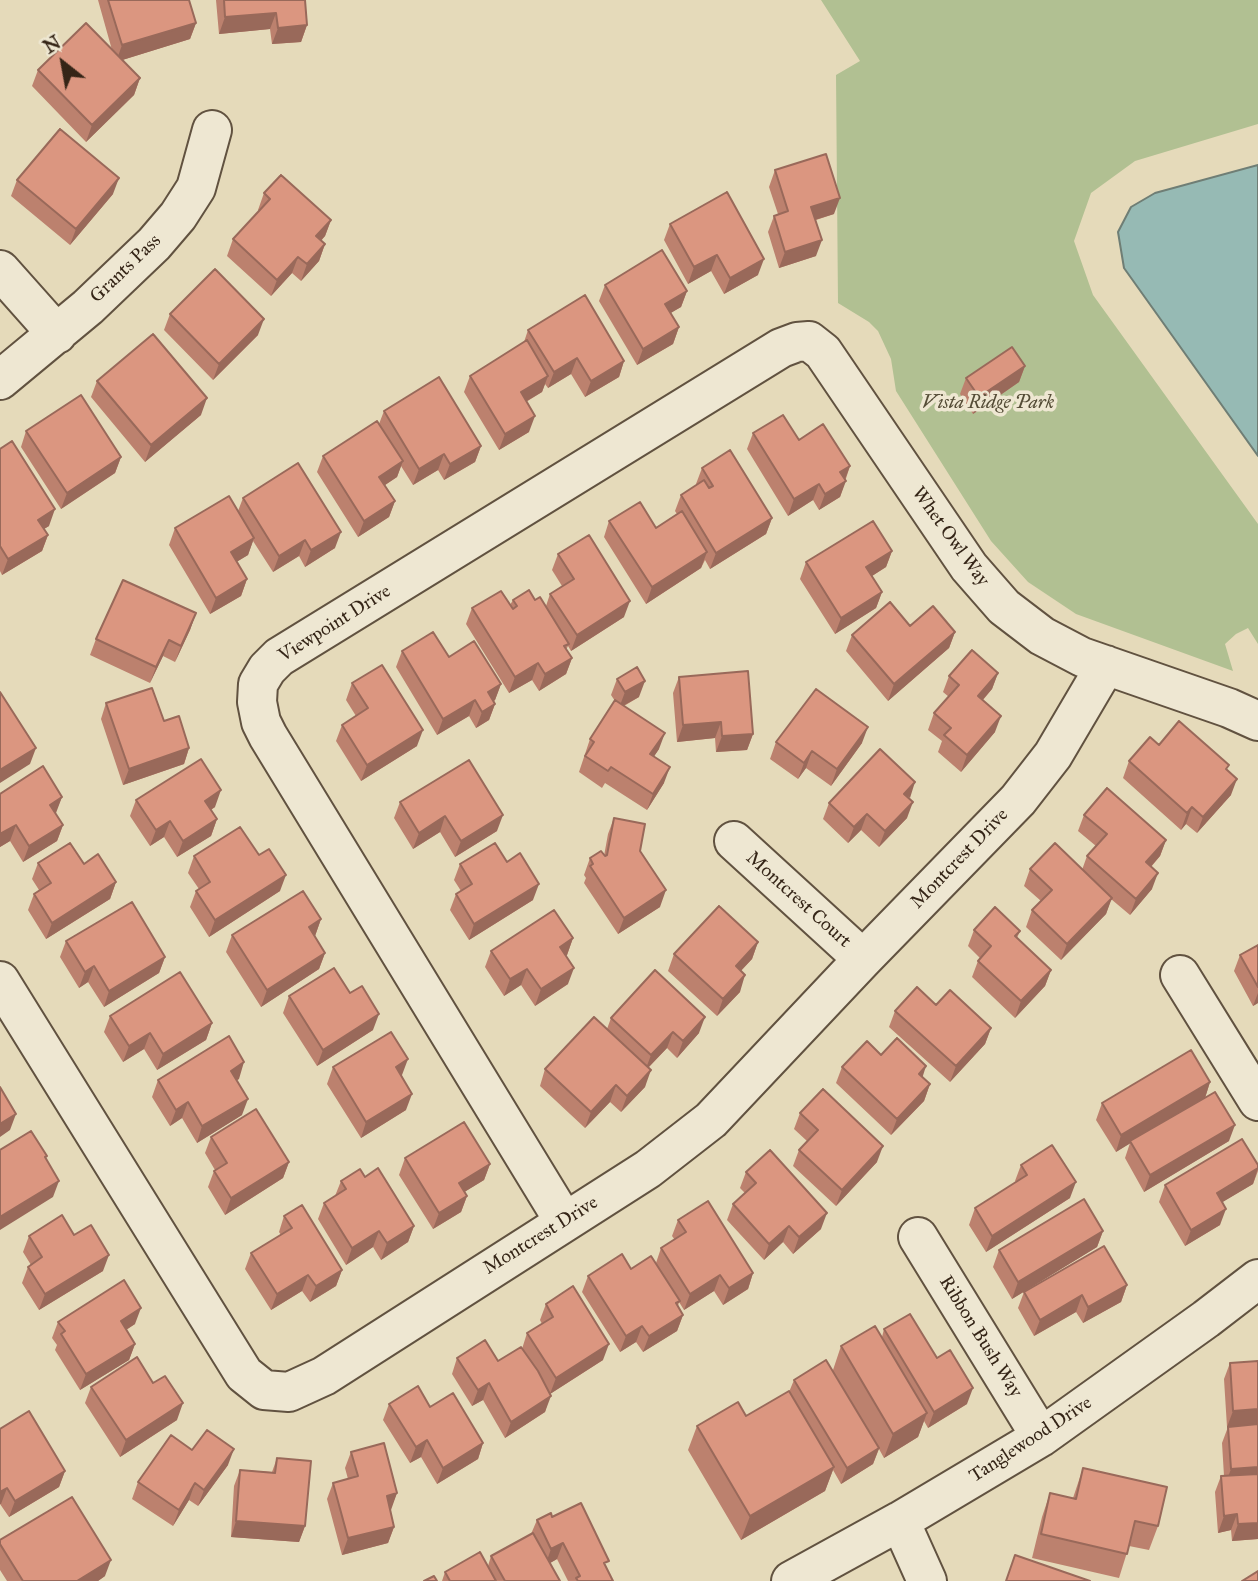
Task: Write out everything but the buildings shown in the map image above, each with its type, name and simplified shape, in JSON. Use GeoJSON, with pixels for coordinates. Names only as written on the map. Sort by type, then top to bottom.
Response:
{"type":"FeatureCollection","features":[{"type":"Feature","properties":{"kind":"street","name":"Grants Pass"},"geometry":{"type":"LineString","coordinates":[[0,380],[57,334],[154,244],[178,216],[196,188],[212,130]]}},
{"type":"Feature","properties":{"kind":"street"},"geometry":{"type":"LineString","coordinates":[[0,270],[57,334]]}},
{"type":"Feature","properties":{"kind":"street","name":"Whet Owl Way"},"geometry":{"type":"LineString","coordinates":[[809,341],[823,352],[968,567],[1013,614],[1050,641],[1082,657],[1229,708],[1258,721]]}},
{"type":"Feature","properties":{"kind":"street","name":"Viewpoint Drive"},"geometry":{"type":"LineString","coordinates":[[564,1221],[268,736],[261,722],[257,702],[258,684],[267,669],[279,657],[781,348],[809,341]]}},
{"type":"Feature","properties":{"kind":"street","name":"Montcrest Drive"},"geometry":{"type":"LineString","coordinates":[[0,981],[244,1374],[264,1390],[289,1392],[313,1382],[658,1162],[704,1126],[1018,800],[1053,755],[1106,665]]}},
{"type":"Feature","properties":{"kind":"street","name":"Montcrest Court"},"geometry":{"type":"LineString","coordinates":[[734,841],[863,959]]}},
{"type":"Feature","properties":{"kind":"street"},"geometry":{"type":"LineString","coordinates":[[1180,975],[1258,1101]]}},
{"type":"Feature","properties":{"kind":"street","name":"Ribbon Bush Way"},"geometry":{"type":"LineString","coordinates":[[918,1237],[1041,1437]]}},
{"type":"Feature","properties":{"kind":"street","name":"Tanglewood Drive"},"geometry":{"type":"LineString","coordinates":[[791,1581],[900,1521],[1041,1437],[1258,1279]]}},
{"type":"Feature","properties":{"kind":"street"},"geometry":{"type":"LineString","coordinates":[[900,1521],[927,1581]]}},
{"type":"Feature","properties":{"kind":"green space","name":"Vista Ridge Park"},"geometry":{"type":"Polygon","coordinates":[[[821,0],[1258,0],[1258,124],[1135,161],[1091,193],[1074,241],[1093,295],[1258,524],[1258,644],[1248,628],[1225,644],[1233,671],[1076,614],[1028,582],[991,541],[896,391],[891,359],[878,331],[869,322],[838,303],[836,75],[860,61],[821,0]]]}},
{"type":"Feature","properties":{"kind":"water"},"geometry":{"type":"Polygon","coordinates":[[[1258,165],[1258,456],[1124,268],[1118,232],[1131,207],[1155,193],[1258,165]]]}}]}
